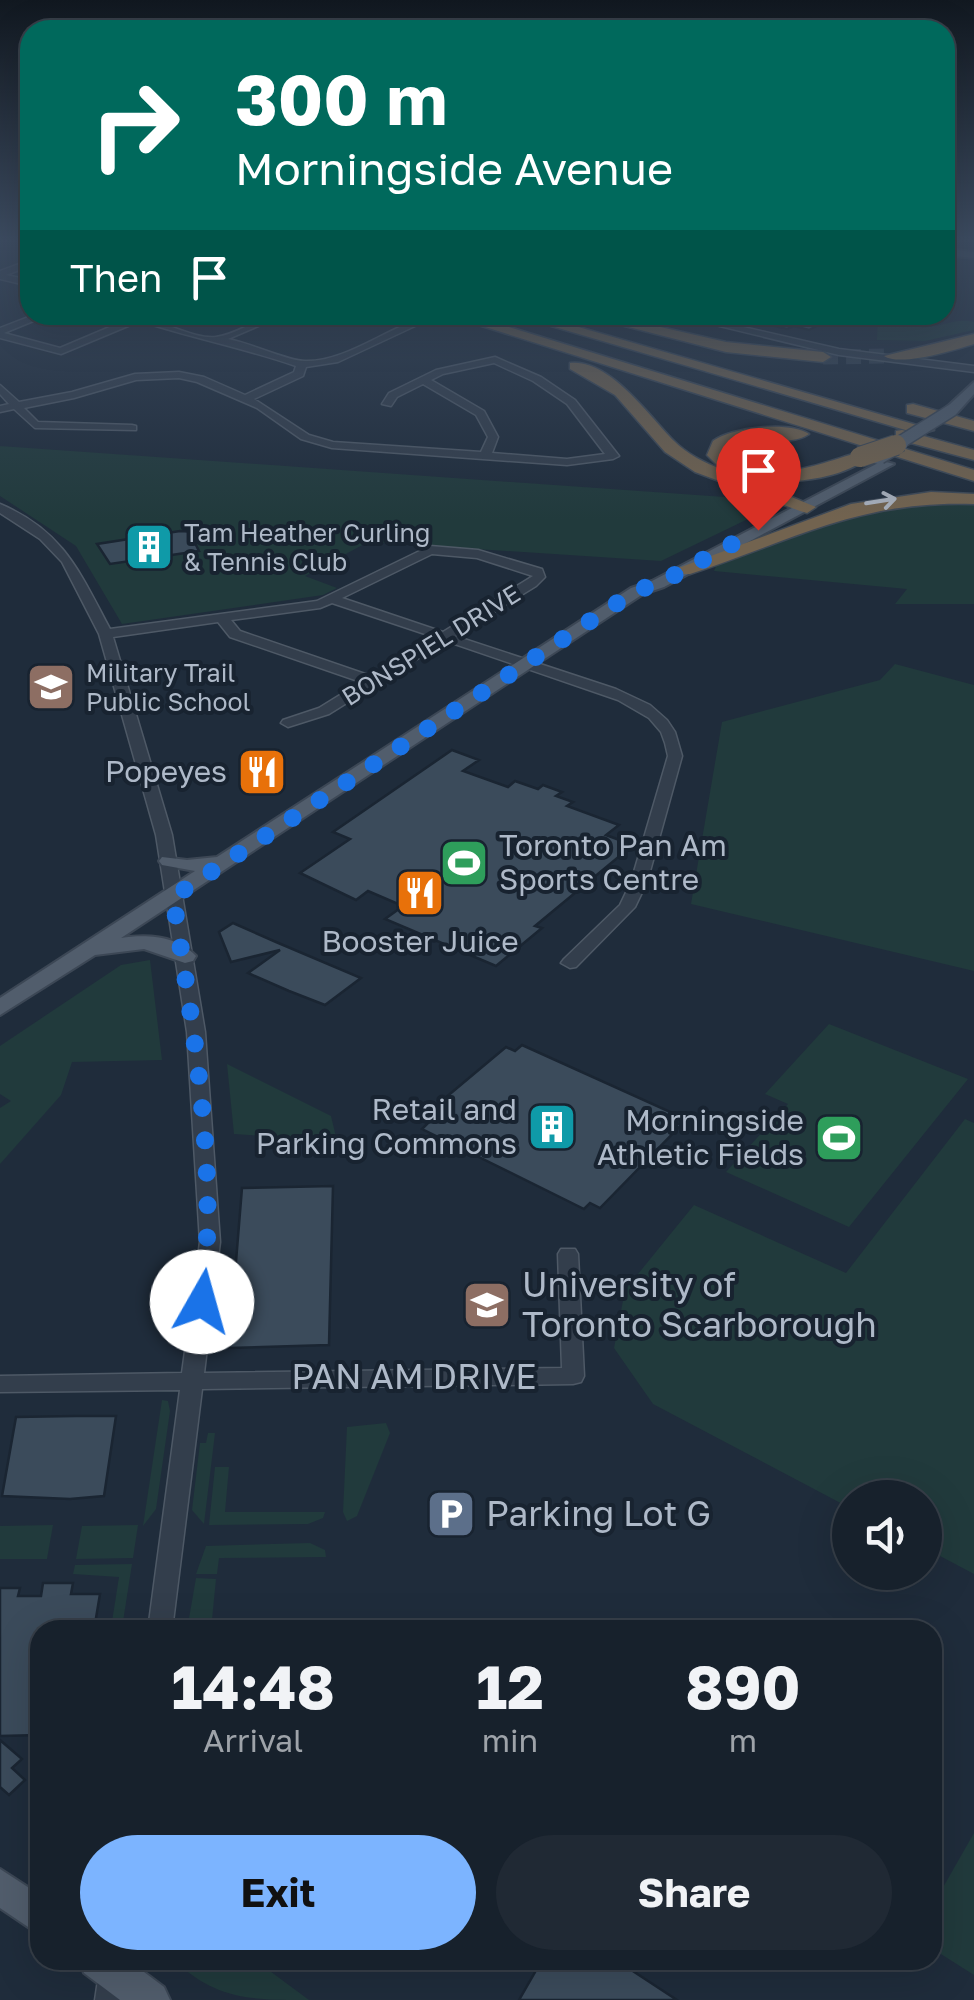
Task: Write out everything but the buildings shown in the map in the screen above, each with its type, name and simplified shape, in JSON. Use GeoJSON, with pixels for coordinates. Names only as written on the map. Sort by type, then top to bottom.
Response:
{"type":"FeatureCollection","features":[{"type":"Feature","properties":{"kind":"highway"},"geometry":{"type":"LineString","coordinates":[[484,333],[594,374],[620,392],[671,448],[686,458],[722,477],[800,505]]}},
{"type":"Feature","properties":{"kind":"highway"},"geometry":{"type":"LineString","coordinates":[[515,333],[974,466]]}},
{"type":"Feature","properties":{"kind":"highway"},"geometry":{"type":"LineString","coordinates":[[555,333],[974,456]]}},
{"type":"Feature","properties":{"kind":"highway"},"geometry":{"type":"LineString","coordinates":[[585,333],[974,444]]}},
{"type":"Feature","properties":{"kind":"highway"},"geometry":{"type":"LineString","coordinates":[[633,333],[966,417]]}},
{"type":"Feature","properties":{"kind":"highway"},"geometry":{"type":"LineString","coordinates":[[665,333],[726,348],[824,357]]}},
{"type":"Feature","properties":{"kind":"highway"},"geometry":{"type":"LineString","coordinates":[[896,358],[974,339]]}},
{"type":"Feature","properties":{"kind":"highway"},"geometry":{"type":"LineString","coordinates":[[544,342],[974,476]]}},
{"type":"Feature","properties":{"kind":"highway"},"geometry":{"type":"LineString","coordinates":[[896,445],[873,461],[782,477],[734,469],[722,462],[716,450],[722,441],[747,432],[790,432],[920,460]]}},
{"type":"Feature","properties":{"kind":"highway"},"geometry":{"type":"LineString","coordinates":[[683,570],[817,517],[867,503],[912,497],[974,499]]}},
{"type":"Feature","properties":{"kind":"main road"},"geometry":{"type":"LineString","coordinates":[[966,417],[974,386]]}},
{"type":"Feature","properties":{"kind":"main road"},"geometry":{"type":"LineString","coordinates":[[896,445],[966,417]]}},
{"type":"Feature","properties":{"kind":"main road"},"geometry":{"type":"LineString","coordinates":[[0,1008],[637,590],[683,570],[873,461],[966,417]]}},
{"type":"Feature","properties":{"kind":"main road"},"geometry":{"type":"LineString","coordinates":[[637,590],[645,577],[697,547],[800,505]]}},
{"type":"Feature","properties":{"kind":"main road"},"geometry":{"type":"LineString","coordinates":[[169,861],[186,866],[222,862]]}},
{"type":"Feature","properties":{"kind":"main road"},"geometry":{"type":"LineString","coordinates":[[82,956],[148,941],[170,946],[184,956]]}},
{"type":"Feature","properties":{"kind":"main road"},"geometry":{"type":"LineString","coordinates":[[0,1885],[30,1887]]}},
{"type":"Feature","properties":{"kind":"main road"},"geometry":{"type":"LineString","coordinates":[[0,1885],[30,1908]]}},
{"type":"Feature","properties":{"kind":"main road"},"geometry":{"type":"LineString","coordinates":[[109,1973],[151,2000]]}},
{"type":"Feature","properties":{"kind":"street"},"geometry":{"type":"LineString","coordinates":[[1,333],[61,351],[100,333]]}},
{"type":"Feature","properties":{"kind":"street"},"geometry":{"type":"LineString","coordinates":[[196,333],[249,346],[300,365],[334,360],[394,333]]}},
{"type":"Feature","properties":{"kind":"street"},"geometry":{"type":"LineString","coordinates":[[218,340],[234,333]]}},
{"type":"Feature","properties":{"kind":"street"},"geometry":{"type":"LineString","coordinates":[[754,333],[806,346],[974,372]]}},
{"type":"Feature","properties":{"kind":"street"},"geometry":{"type":"LineString","coordinates":[[0,409],[74,395],[135,376],[156,375],[200,379],[324,444],[567,462],[612,457],[571,402],[503,362],[486,360],[422,380],[392,396],[387,404]]}},
{"type":"Feature","properties":{"kind":"street"},"geometry":{"type":"LineString","coordinates":[[246,400],[292,379],[299,374],[300,365]]}},
{"type":"Feature","properties":{"kind":"street"},"geometry":{"type":"LineString","coordinates":[[422,380],[457,396],[480,413],[493,438],[485,456]]}},
{"type":"Feature","properties":{"kind":"street"},"geometry":{"type":"LineString","coordinates":[[0,388],[35,426],[132,428]]}},
{"type":"Feature","properties":{"kind":"street"},"geometry":{"type":"LineString","coordinates":[[0,508],[44,536],[67,560],[106,634],[169,861],[196,1032],[210,1242],[161,1620]]}},
{"type":"Feature","properties":{"kind":"street","name":"BONSPIEL DRIVE"},"geometry":{"type":"LineString","coordinates":[[106,634],[334,600],[430,550],[478,554],[538,572],[532,582],[324,711],[288,723]]}},
{"type":"Feature","properties":{"kind":"street"},"geometry":{"type":"LineString","coordinates":[[334,600],[649,709],[674,738],[676,756],[639,882],[627,908],[570,962]]}},
{"type":"Feature","properties":{"kind":"street"},"geometry":{"type":"LineString","coordinates":[[222,618],[235,634],[371,682]]}},
{"type":"Feature","properties":{"kind":"street","name":"PAN AM DRIVE"},"geometry":{"type":"LineString","coordinates":[[193,1378],[572,1376],[568,1254]]}},
{"type":"Feature","properties":{"kind":"street"},"geometry":{"type":"LineString","coordinates":[[0,1384],[193,1378]]}},
{"type":"Feature","properties":{"kind":"green space"},"geometry":{"type":"Polygon","coordinates":[[[877,333],[959,333],[925,341],[877,340],[877,333]]]}},
{"type":"Feature","properties":{"kind":"green space"},"geometry":{"type":"Polygon","coordinates":[[[0,446],[739,498],[775,506],[661,561],[368,542],[305,576],[337,588],[323,595],[122,624],[76,546],[0,496],[0,446]]]}},
{"type":"Feature","properties":{"kind":"green space"},"geometry":{"type":"Polygon","coordinates":[[[974,503],[974,604],[895,604],[907,589],[714,571],[718,561],[875,505],[974,503]]]}},
{"type":"Feature","properties":{"kind":"green space"},"geometry":{"type":"Polygon","coordinates":[[[895,664],[974,685],[974,971],[691,904],[722,722],[880,680],[895,664]]]}},
{"type":"Feature","properties":{"kind":"green space"},"geometry":{"type":"Polygon","coordinates":[[[150,960],[162,1060],[72,1062],[61,1095],[0,1164],[0,1108],[11,1101],[0,1094],[0,1046],[121,965],[150,960]]]}},
{"type":"Feature","properties":{"kind":"green space","name":"Morningside Athletic Fields"},"geometry":{"type":"Polygon","coordinates":[[[829,1024],[968,1079],[849,1227],[726,1172],[788,1104],[765,1094],[829,1024]]]}},
{"type":"Feature","properties":{"kind":"green space"},"geometry":{"type":"Polygon","coordinates":[[[227,1064],[331,1116],[337,1141],[234,1134],[227,1064]]]}},
{"type":"Feature","properties":{"kind":"green space"},"geometry":{"type":"Polygon","coordinates":[[[965,1119],[974,1123],[974,1574],[942,1557],[942,1480],[832,1480],[832,1498],[653,1404],[614,1348],[625,1290],[694,1205],[846,1273],[965,1119]]]}},
{"type":"Feature","properties":{"kind":"green space"},"geometry":{"type":"Polygon","coordinates":[[[162,1400],[168,1401],[170,1411],[156,1509],[143,1526],[162,1400]]]}},
{"type":"Feature","properties":{"kind":"green space"},"geometry":{"type":"Polygon","coordinates":[[[386,1423],[390,1433],[357,1516],[347,1521],[343,1512],[347,1427],[386,1423]]]}},
{"type":"Feature","properties":{"kind":"green space"},"geometry":{"type":"Polygon","coordinates":[[[208,1433],[215,1433],[204,1524],[192,1510],[200,1443],[206,1443],[208,1433]]]}},
{"type":"Feature","properties":{"kind":"green space"},"geometry":{"type":"Polygon","coordinates":[[[215,1467],[229,1467],[225,1512],[325,1512],[323,1518],[308,1524],[209,1525],[215,1467]]]}},
{"type":"Feature","properties":{"kind":"green space"},"geometry":{"type":"Polygon","coordinates":[[[53,1525],[47,1559],[0,1559],[0,1526],[53,1525]]]}},
{"type":"Feature","properties":{"kind":"green space"},"geometry":{"type":"Polygon","coordinates":[[[138,1525],[133,1558],[76,1559],[82,1526],[138,1525]]]}},
{"type":"Feature","properties":{"kind":"green space"},"geometry":{"type":"Polygon","coordinates":[[[310,1543],[325,1550],[326,1557],[219,1558],[217,1574],[196,1574],[206,1546],[310,1543]]]}},
{"type":"Feature","properties":{"kind":"green space"},"geometry":{"type":"Polygon","coordinates":[[[132,1564],[123,1620],[112,1620],[119,1577],[73,1574],[75,1565],[132,1564]]]}},
{"type":"Feature","properties":{"kind":"green space"},"geometry":{"type":"Polygon","coordinates":[[[196,1578],[216,1579],[212,1620],[189,1620],[196,1578]]]}},
{"type":"Feature","properties":{"kind":"green space"},"geometry":{"type":"Polygon","coordinates":[[[974,1833],[974,1975],[942,1955],[942,1889],[974,1833]]]}},
{"type":"Feature","properties":{"kind":"green space"},"geometry":{"type":"Polygon","coordinates":[[[186,1970],[268,1970],[309,2000],[236,1995],[186,1970]]]}},
{"type":"Feature","properties":{"kind":"tunnel"},"geometry":{"type":"LineString","coordinates":[[823,357],[886,356]]}},
{"type":"Feature","properties":{"kind":"place","name":"Tam Heather Curling & Tennis Club"},"geometry":{"type":"Point","coordinates":[149,547]}},
{"type":"Feature","properties":{"kind":"place","name":"Military Trail Public School"},"geometry":{"type":"Point","coordinates":[51,687]}},
{"type":"Feature","properties":{"kind":"place","name":"Popeyes"},"geometry":{"type":"Point","coordinates":[262,772]}},
{"type":"Feature","properties":{"kind":"place","name":"Toronto Pan Am Sports Centre"},"geometry":{"type":"Point","coordinates":[464,863]}},
{"type":"Feature","properties":{"kind":"place","name":"Booster Juice"},"geometry":{"type":"Point","coordinates":[420,893]}},
{"type":"Feature","properties":{"kind":"place","name":"Retail and Parking Commons"},"geometry":{"type":"Point","coordinates":[552,1127]}},
{"type":"Feature","properties":{"kind":"place","name":"Morningside Athletic Fields"},"geometry":{"type":"Point","coordinates":[839,1138]}},
{"type":"Feature","properties":{"kind":"place","name":"University of Toronto Scarborough"},"geometry":{"type":"Point","coordinates":[487,1305]}},
{"type":"Feature","properties":{"kind":"place","name":"Parking Lot G"},"geometry":{"type":"Point","coordinates":[451,1514]}},
{"type":"Feature","properties":{"kind":"route"},"geometry":{"type":"LineString","coordinates":[[202,1302],[210,1242],[208,1180],[196,1032],[173,897],[637,590],[658,584],[758,530]]}}]}
